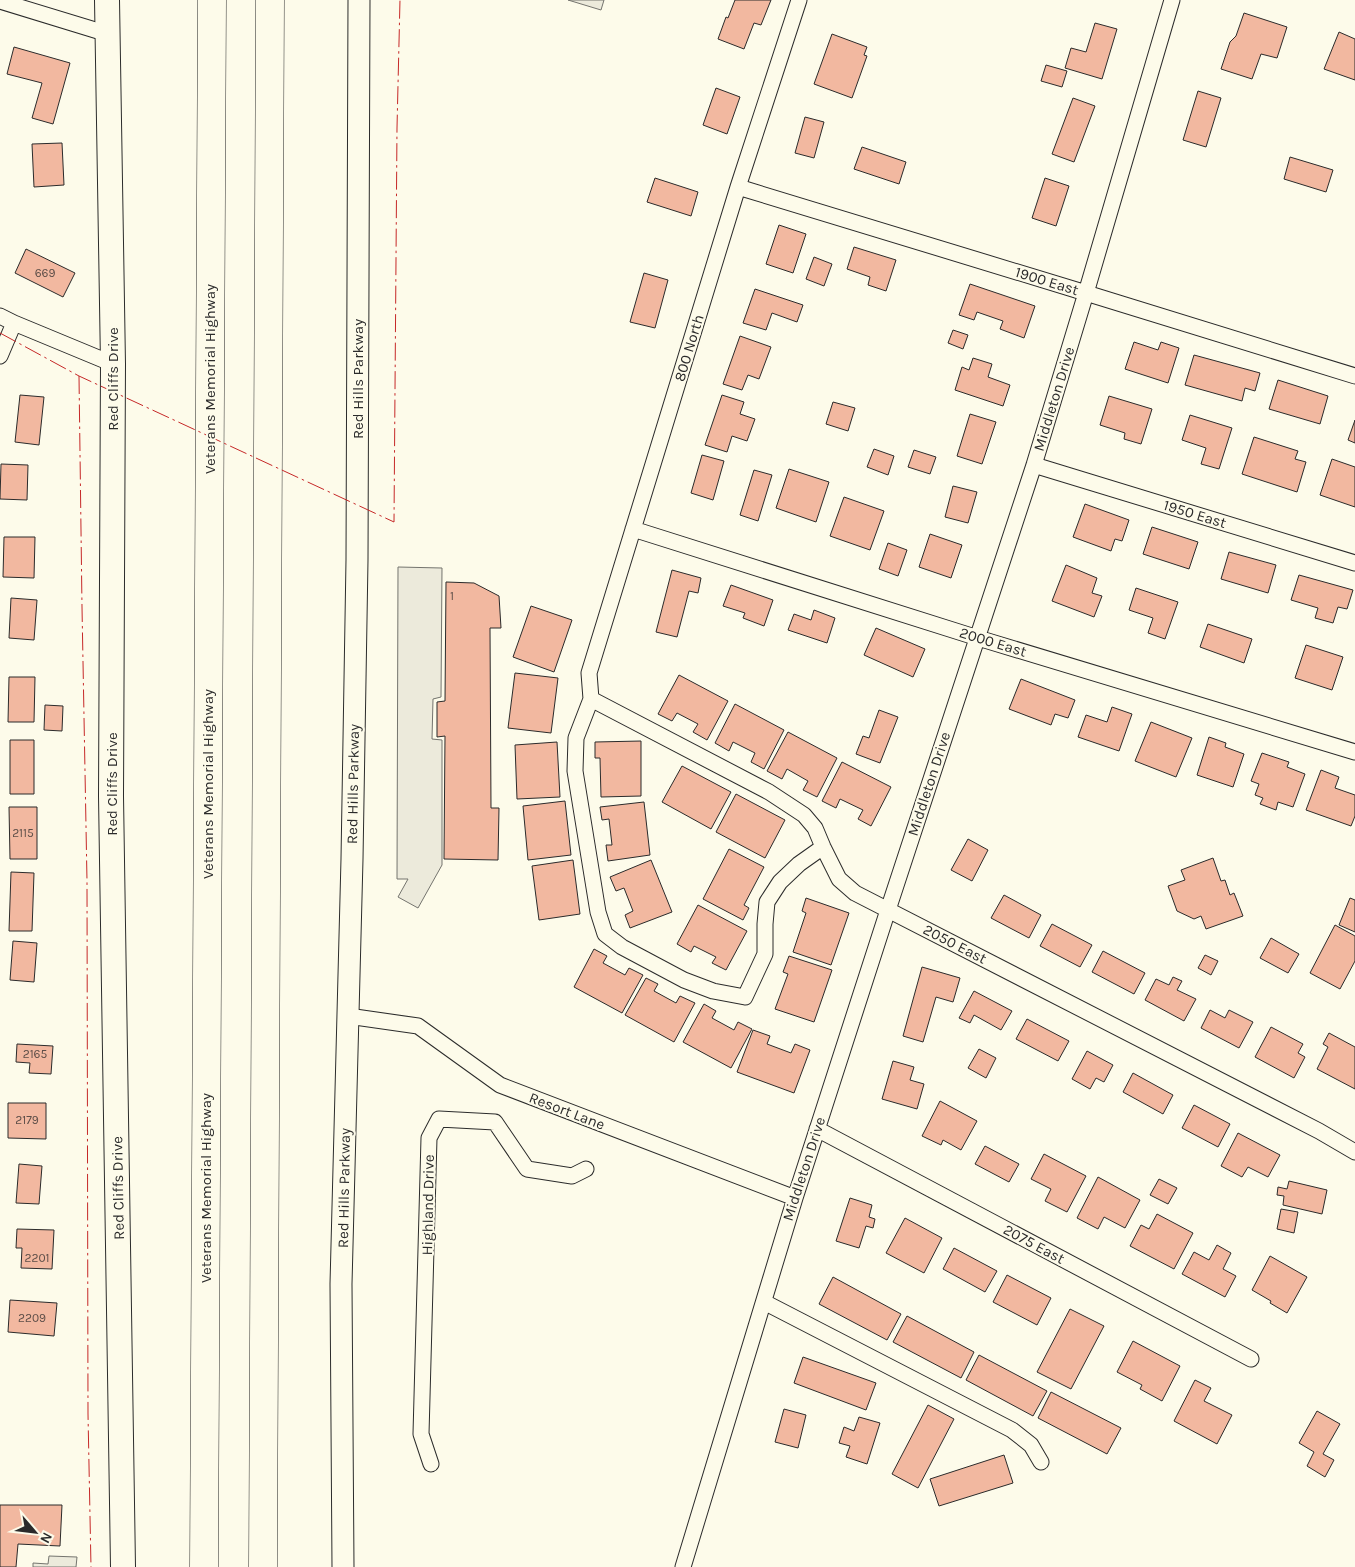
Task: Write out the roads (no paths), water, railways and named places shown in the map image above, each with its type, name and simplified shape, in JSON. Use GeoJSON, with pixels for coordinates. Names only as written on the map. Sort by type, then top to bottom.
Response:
{"type":"FeatureCollection","features":[{"type":"Feature","properties":{"kind":"highway","name":"Veterans Memorial Highway"},"geometry":{"type":"LineString","coordinates":[[204,1567],[212,0]]}},
{"type":"Feature","properties":{"kind":"highway"},"geometry":{"type":"LineString","coordinates":[[264,1567],[270,0]]}},
{"type":"Feature","properties":{"kind":"main road","name":"Red Cliffs Drive"},"geometry":{"type":"LineString","coordinates":[[107,0],[113,364],[112,796],[123,1567]]}},
{"type":"Feature","properties":{"kind":"main road","name":"Red Hills Parkway"},"geometry":{"type":"LineString","coordinates":[[343,1567],[341,1284],[352,859],[357,550],[359,0]]}},
{"type":"Feature","properties":{"kind":"street","name":"800 North"},"geometry":{"type":"LineString","coordinates":[[591,698],[589,673],[738,188],[798,0]]}},
{"type":"Feature","properties":{"kind":"street","name":"Middleton Drive"},"geometry":{"type":"LineString","coordinates":[[683,1567],[795,1198],[1034,465],[1172,0]]}},
{"type":"Feature","properties":{"kind":"street"},"geometry":{"type":"LineString","coordinates":[[0,1],[108,34]]}},
{"type":"Feature","properties":{"kind":"street","name":"1900 East"},"geometry":{"type":"LineString","coordinates":[[738,188],[1355,376]]}},
{"type":"Feature","properties":{"kind":"street"},"geometry":{"type":"LineString","coordinates":[[0,316],[113,364]]}},
{"type":"Feature","properties":{"kind":"street"},"geometry":{"type":"LineString","coordinates":[[0,356],[14,323]]}},
{"type":"Feature","properties":{"kind":"street","name":"1950 East"},"geometry":{"type":"LineString","coordinates":[[1034,465],[1355,563]]}},
{"type":"Feature","properties":{"kind":"street","name":"2000 East"},"geometry":{"type":"LineString","coordinates":[[633,529],[978,638],[1355,752]]}},
{"type":"Feature","properties":{"kind":"street"},"geometry":{"type":"LineString","coordinates":[[591,698],[576,738],[575,771],[598,912],[605,934],[622,946],[684,980],[713,990],[745,997],[765,954],[767,902],[780,882],[799,864],[823,847]]}},
{"type":"Feature","properties":{"kind":"street","name":"2050 East"},"geometry":{"type":"LineString","coordinates":[[591,698],[769,792],[804,815],[815,828],[839,879],[855,893],[1320,1131],[1355,1152]]}},
{"type":"Feature","properties":{"kind":"street","name":"Resort Lane"},"geometry":{"type":"LineString","coordinates":[[348,1016],[418,1026],[500,1085],[795,1198]]}},
{"type":"Feature","properties":{"kind":"street","name":"Highland Drive"},"geometry":{"type":"LineString","coordinates":[[432,1464],[421,1434],[429,1138],[439,1119],[495,1122],[527,1169],[572,1176],[586,1169]]}},
{"type":"Feature","properties":{"kind":"street","name":"2075 East"},"geometry":{"type":"LineString","coordinates":[[817,1129],[1251,1359]]}},
{"type":"Feature","properties":{"kind":"street"},"geometry":{"type":"LineString","coordinates":[[764,1302],[1012,1430],[1031,1445],[1040,1462]]}}]}
